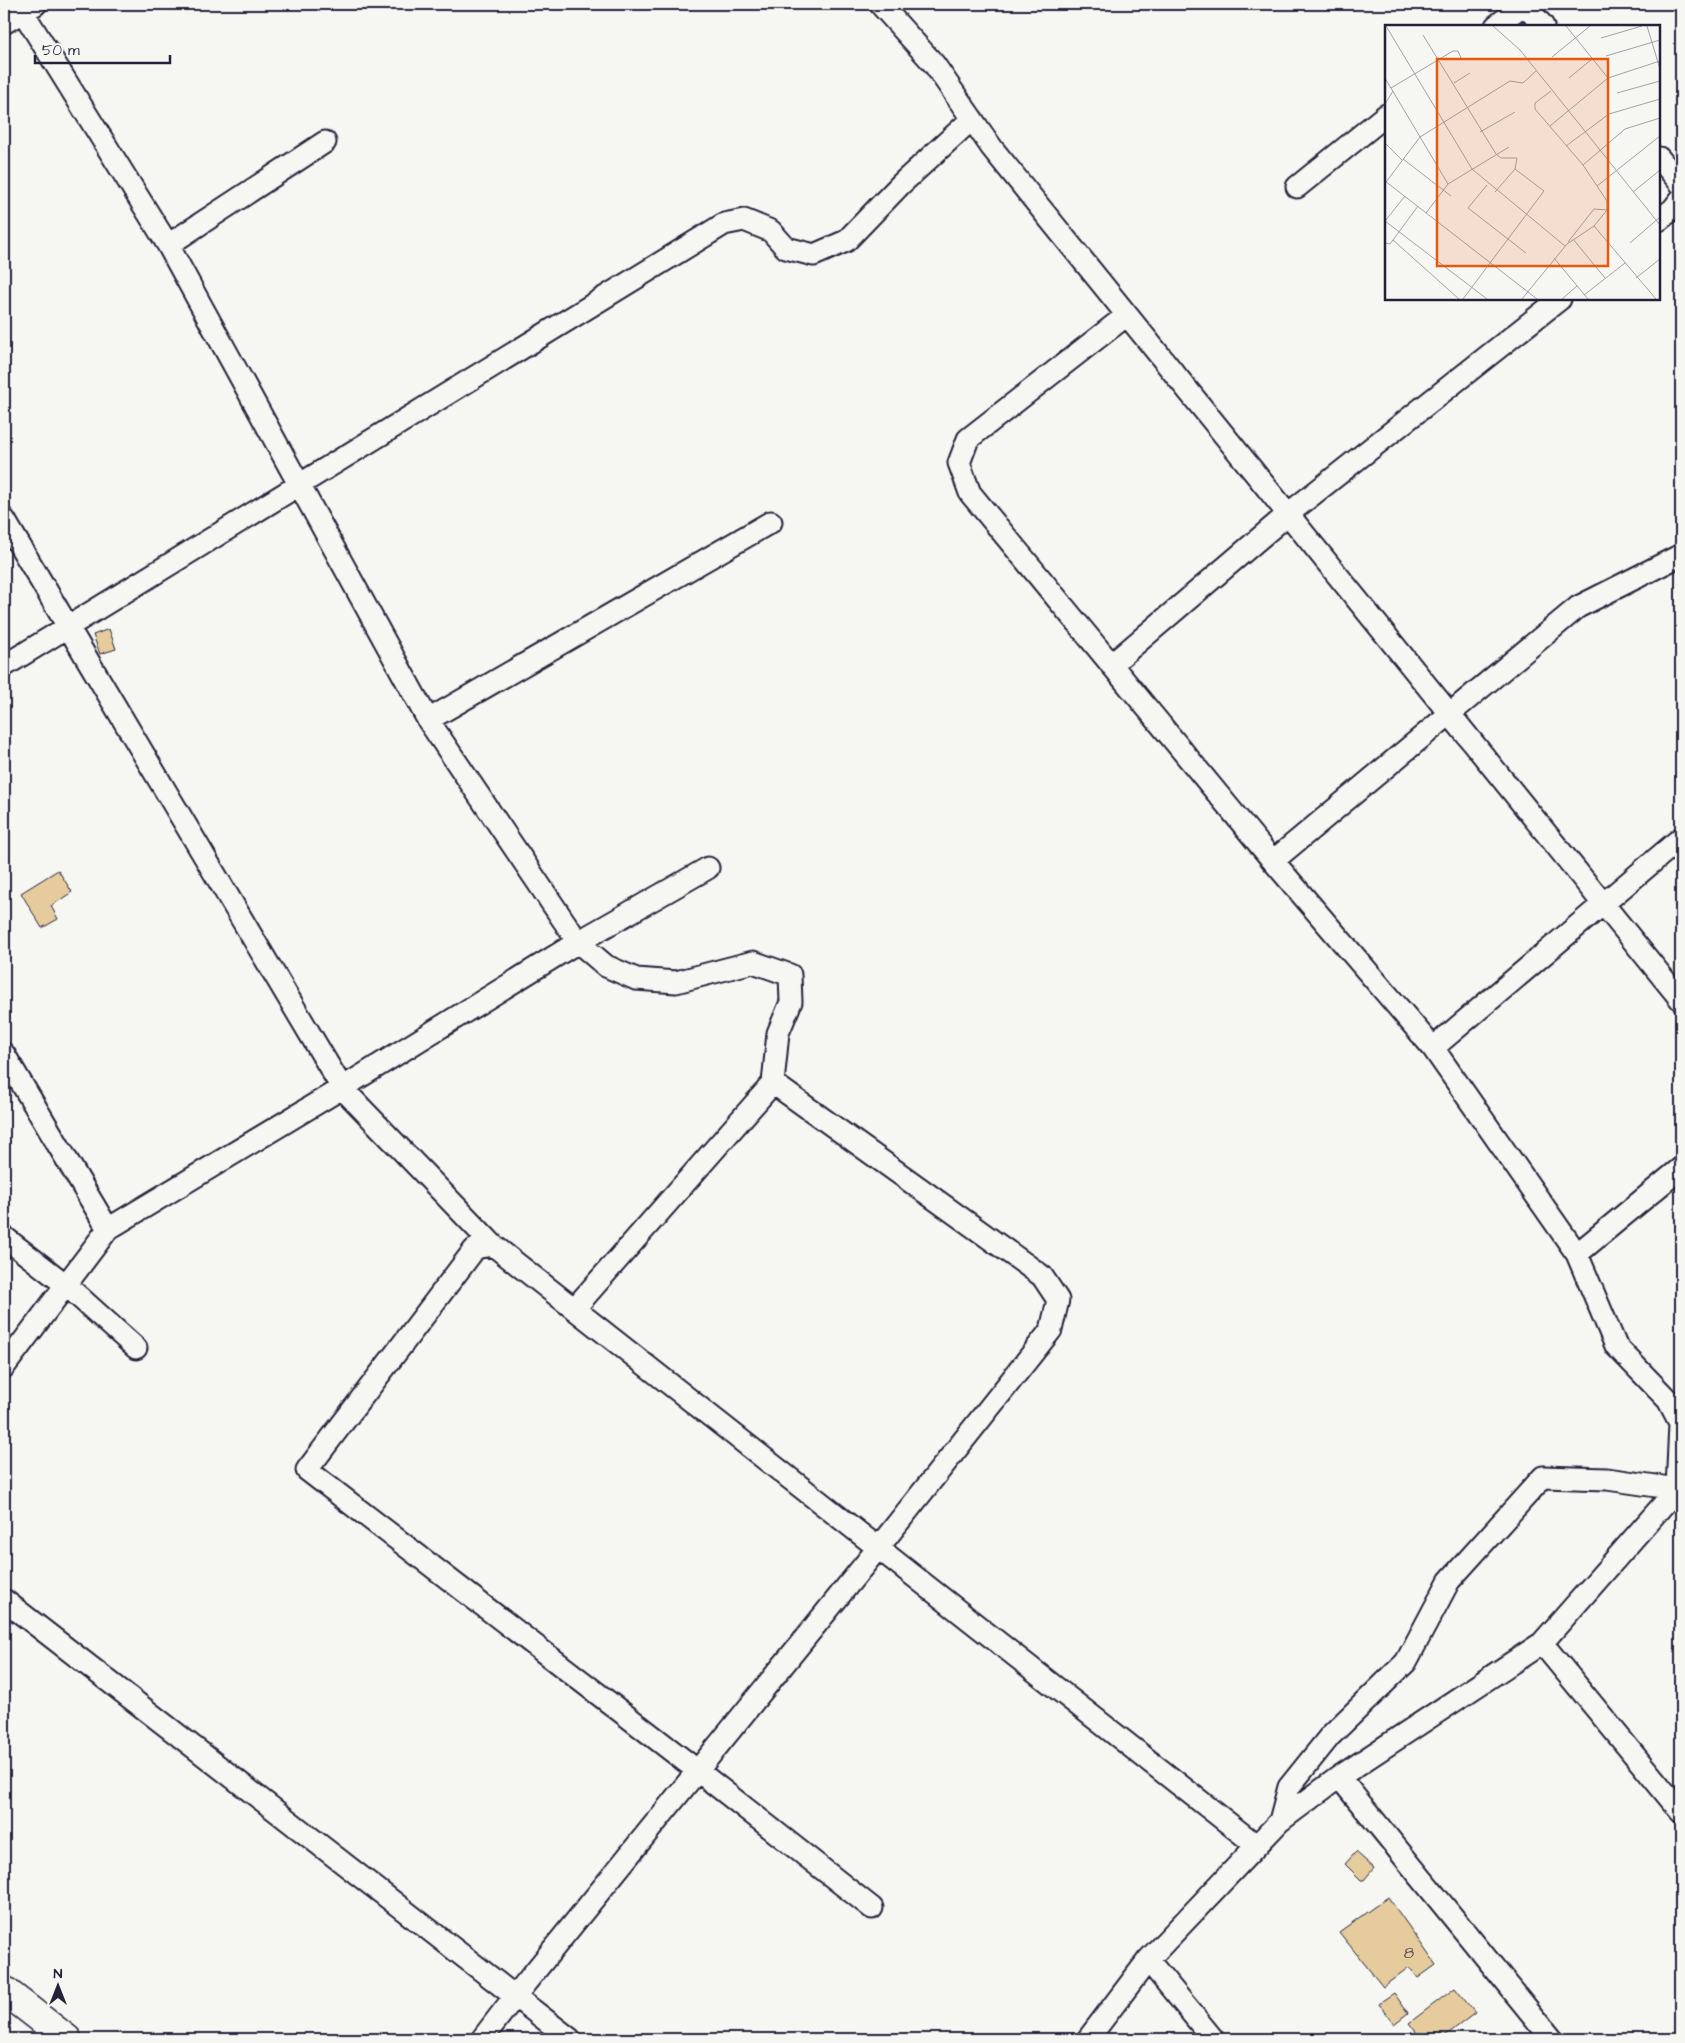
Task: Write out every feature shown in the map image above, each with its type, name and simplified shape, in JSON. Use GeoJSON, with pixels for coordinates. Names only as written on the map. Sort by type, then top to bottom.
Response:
{"type":"FeatureCollection","features":[{"type":"Feature","properties":{"kind":"street"},"geometry":{"type":"LineString","coordinates":[[880,4],[934,64],[992,148],[1681,1000]]}},
{"type":"Feature","properties":{"kind":"street"},"geometry":{"type":"LineString","coordinates":[[1497,25],[1524,4],[1542,25]]}},
{"type":"Feature","properties":{"kind":"street"},"geometry":{"type":"LineString","coordinates":[[4,23],[24,6],[168,245],[428,720],[578,942],[606,966],[636,979],[676,982],[753,962],[790,975],[791,1002],[778,1033],[773,1083],[574,1309]]}},
{"type":"Feature","properties":{"kind":"street"},"geometry":{"type":"LineString","coordinates":[[1297,187],[1385,116]]}},
{"type":"Feature","properties":{"kind":"street"},"geometry":{"type":"LineString","coordinates":[[4,666],[724,224],[744,220],[771,231],[786,248],[814,255],[846,241],[901,184],[972,119]]}},
{"type":"Feature","properties":{"kind":"street"},"geometry":{"type":"LineString","coordinates":[[168,245],[325,142]]}},
{"type":"Feature","properties":{"kind":"street"},"geometry":{"type":"LineString","coordinates":[[1660,159],[1681,184]]}},
{"type":"Feature","properties":{"kind":"street"},"geometry":{"type":"LineString","coordinates":[[1660,219],[1673,209],[1681,199]]}},
{"type":"Feature","properties":{"kind":"street"},"geometry":{"type":"LineString","coordinates":[[1111,665],[1288,514],[1559,300]]}},
{"type":"Feature","properties":{"kind":"street"},"geometry":{"type":"LineString","coordinates":[[1088,2039],[1148,1960],[1280,1821],[1339,1777],[1542,1643],[1677,1489],[1680,1423],[1668,1400],[1616,1346],[1577,1254],[1433,1048],[1273,861],[970,493],[959,462],[968,440],[1128,315]]}},
{"type":"Feature","properties":{"kind":"street"},"geometry":{"type":"LineString","coordinates":[[4,520],[342,1088],[493,1245],[1256,1845]]}},
{"type":"Feature","properties":{"kind":"street"},"geometry":{"type":"LineString","coordinates":[[428,720],[771,522]]}},
{"type":"Feature","properties":{"kind":"street"},"geometry":{"type":"LineString","coordinates":[[1273,861],[1578,607],[1681,555]]}},
{"type":"Feature","properties":{"kind":"street"},"geometry":{"type":"LineString","coordinates":[[1433,1048],[1681,838]]}},
{"type":"Feature","properties":{"kind":"street"},"geometry":{"type":"LineString","coordinates":[[4,1367],[108,1229],[342,1088],[578,942],[708,868]]}},
{"type":"Feature","properties":{"kind":"street"},"geometry":{"type":"LineString","coordinates":[[4,1054],[108,1229]]}},
{"type":"Feature","properties":{"kind":"street"},"geometry":{"type":"LineString","coordinates":[[482,2039],[878,1548],[1051,1330],[1058,1300],[1042,1276],[773,1083]]}},
{"type":"Feature","properties":{"kind":"street"},"geometry":{"type":"LineString","coordinates":[[1577,1254],[1681,1168]]}},
{"type":"Feature","properties":{"kind":"street"},"geometry":{"type":"LineString","coordinates":[[4,1237],[66,1285],[136,1348]]}},
{"type":"Feature","properties":{"kind":"street"},"geometry":{"type":"LineString","coordinates":[[493,1245],[479,1247],[474,1250],[307,1470],[698,1771],[872,1908]]}},
{"type":"Feature","properties":{"kind":"street"},"geometry":{"type":"LineString","coordinates":[[1280,1821],[1289,1787],[1330,1736],[1406,1662],[1449,1581],[1543,1477],[1607,1479],[1677,1489]]}},
{"type":"Feature","properties":{"kind":"street"},"geometry":{"type":"LineString","coordinates":[[4,1600],[570,2039]]}},
{"type":"Feature","properties":{"kind":"street"},"geometry":{"type":"LineString","coordinates":[[1542,1643],[1681,1812]]}},
{"type":"Feature","properties":{"kind":"street"},"geometry":{"type":"LineString","coordinates":[[1339,1777],[1552,2039]]}},
{"type":"Feature","properties":{"kind":"street"},"geometry":{"type":"LineString","coordinates":[[1148,1960],[1213,2039]]}},
{"type":"Feature","properties":{"kind":"street"},"geometry":{"type":"LineString","coordinates":[[4,1990],[67,2039]]}},
{"type":"Feature","properties":{"kind":"building"},"geometry":{"type":"Polygon","coordinates":[[[109,629],[116,649],[100,654],[93,635],[109,629]]]}},
{"type":"Feature","properties":{"kind":"building"},"geometry":{"type":"Polygon","coordinates":[[[58,870],[72,892],[51,906],[58,919],[42,928],[21,893],[58,870]]]}},
{"type":"Feature","properties":{"kind":"building"},"geometry":{"type":"Polygon","coordinates":[[[1356,1852],[1374,1868],[1364,1880],[1361,1880],[1345,1864],[1356,1852]]]}},
{"type":"Feature","properties":{"kind":"building"},"geometry":{"type":"Polygon","coordinates":[[[1388,1897],[1436,1965],[1418,1978],[1409,1967],[1383,1987],[1339,1932],[1388,1897]]]}},
{"type":"Feature","properties":{"kind":"building"},"geometry":{"type":"Polygon","coordinates":[[[1455,1988],[1475,2013],[1441,2039],[1422,2039],[1409,2023],[1455,1988]]]}},
{"type":"Feature","properties":{"kind":"building"},"geometry":{"type":"Polygon","coordinates":[[[1394,1993],[1408,2013],[1394,2024],[1379,2003],[1394,1993]]]}}]}
